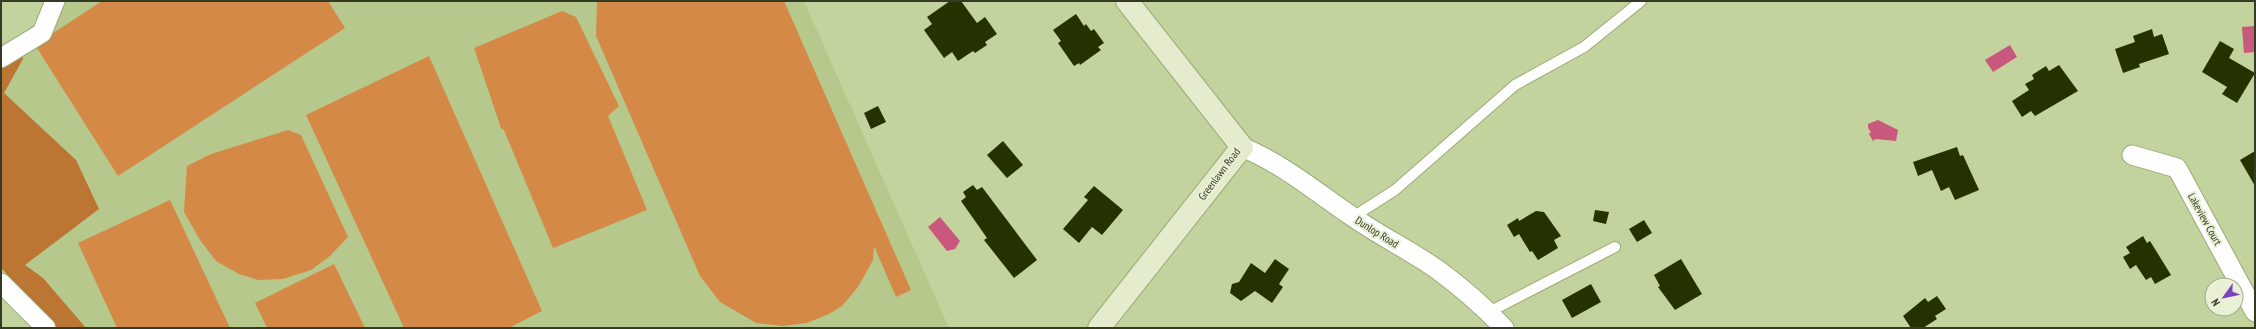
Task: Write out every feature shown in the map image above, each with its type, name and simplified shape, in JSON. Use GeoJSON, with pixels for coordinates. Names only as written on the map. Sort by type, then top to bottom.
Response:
{"type":"FeatureCollection","features":[{"type":"Feature","properties":{"kind":"main road","name":"Greenlawn Road"},"geometry":{"type":"LineString","coordinates":[[1099,328],[1242,148],[1127,1]]}},
{"type":"Feature","properties":{"kind":"street"},"geometry":{"type":"LineString","coordinates":[[1,58],[42,33],[55,1]]}},
{"type":"Feature","properties":{"kind":"street","name":"Dunlop Road"},"geometry":{"type":"LineString","coordinates":[[1242,148],[1263,156],[1284,168],[1353,217],[1438,270],[1489,312],[1504,328]]}},
{"type":"Feature","properties":{"kind":"street","name":"Lakeview Court"},"geometry":{"type":"LineString","coordinates":[[2132,155],[2177,168],[2255,312]]}},
{"type":"Feature","properties":{"kind":"street"},"geometry":{"type":"LineString","coordinates":[[1,283],[46,328]]}},
{"type":"Feature","properties":{"kind":"lane"},"geometry":{"type":"LineString","coordinates":[[1353,217],[1395,190],[1515,85],[1584,47],[1641,1]]}},
{"type":"Feature","properties":{"kind":"lane"},"geometry":{"type":"LineString","coordinates":[[1489,312],[1615,247]]}},
{"type":"Feature","properties":{"kind":"shaded area"},"geometry":{"type":"Polygon","coordinates":[[[61,1],[804,1],[949,328],[62,328],[1,261],[1,65],[61,1]]]}},
{"type":"Feature","properties":{"kind":"shaded area"},"geometry":{"type":"Polygon","coordinates":[[[102,1],[328,1],[345,28],[118,176],[35,45],[102,1]]]}},
{"type":"Feature","properties":{"kind":"shaded area"},"geometry":{"type":"Polygon","coordinates":[[[597,1],[784,1],[911,290],[896,297],[874,246],[873,260],[858,287],[842,306],[829,314],[807,323],[783,326],[756,323],[720,302],[700,276],[596,36],[597,1]]]}},
{"type":"Feature","properties":{"kind":"shaded area"},"geometry":{"type":"Polygon","coordinates":[[[562,11],[576,17],[619,106],[608,116],[647,210],[553,248],[504,130],[501,128],[474,48],[562,11]]]}},
{"type":"Feature","properties":{"kind":"shaded area"},"geometry":{"type":"Polygon","coordinates":[[[2255,26],[2255,52],[2244,53],[2242,27],[2255,26]]]}},
{"type":"Feature","properties":{"kind":"shaded area"},"geometry":{"type":"Polygon","coordinates":[[[19,39],[23,59],[4,93],[76,160],[99,209],[25,265],[43,278],[86,328],[55,328],[1,268],[1,47],[19,39]]]}},
{"type":"Feature","properties":{"kind":"shaded area"},"geometry":{"type":"Polygon","coordinates":[[[2010,45],[2017,57],[1993,72],[1985,60],[2010,45]]]}},
{"type":"Feature","properties":{"kind":"shaded area"},"geometry":{"type":"Polygon","coordinates":[[[429,56],[542,311],[509,328],[404,328],[306,115],[429,56]]]}},
{"type":"Feature","properties":{"kind":"shaded area"},"geometry":{"type":"Polygon","coordinates":[[[1878,120],[1898,130],[1896,141],[1876,139],[1873,141],[1869,134],[1871,132],[1868,128],[1868,124],[1878,120]]]}},
{"type":"Feature","properties":{"kind":"shaded area"},"geometry":{"type":"Polygon","coordinates":[[[288,130],[301,135],[348,237],[330,256],[311,270],[283,279],[258,280],[239,274],[216,261],[200,240],[184,212],[187,166],[211,154],[288,130]]]}},
{"type":"Feature","properties":{"kind":"shaded area"},"geometry":{"type":"Polygon","coordinates":[[[170,200],[230,328],[117,328],[78,243],[170,200]]]}},
{"type":"Feature","properties":{"kind":"shaded area"},"geometry":{"type":"Polygon","coordinates":[[[940,217],[960,241],[955,249],[947,251],[928,227],[940,217]]]}},
{"type":"Feature","properties":{"kind":"shaded area"},"geometry":{"type":"Polygon","coordinates":[[[334,264],[365,328],[267,328],[255,303],[334,264]]]}},
{"type":"Feature","properties":{"kind":"building"},"geometry":{"type":"Polygon","coordinates":[[[950,1],[961,1],[977,23],[985,17],[997,34],[985,42],[987,45],[975,53],[973,51],[958,61],[952,52],[944,58],[924,30],[932,24],[927,17],[950,1]]]}},
{"type":"Feature","properties":{"kind":"building"},"geometry":{"type":"Polygon","coordinates":[[[1076,14],[1084,26],[1086,24],[1091,31],[1094,29],[1104,43],[1098,47],[1101,50],[1080,65],[1079,63],[1074,66],[1058,43],[1061,41],[1053,30],[1076,14]]]}},
{"type":"Feature","properties":{"kind":"building"},"geometry":{"type":"Polygon","coordinates":[[[2152,29],[2154,37],[2162,34],[2169,54],[2139,64],[2140,67],[2123,73],[2115,49],[2135,42],[2133,36],[2152,29]]]}},
{"type":"Feature","properties":{"kind":"building"},"geometry":{"type":"Polygon","coordinates":[[[2220,41],[2234,49],[2229,58],[2255,73],[2237,103],[2222,94],[2227,87],[2202,72],[2220,41]]]}},
{"type":"Feature","properties":{"kind":"building"},"geometry":{"type":"Polygon","coordinates":[[[2059,65],[2078,91],[2035,116],[2031,111],[2022,117],[2012,101],[2029,90],[2025,84],[2034,79],[2032,75],[2046,66],[2049,71],[2059,65]]]}},
{"type":"Feature","properties":{"kind":"building"},"geometry":{"type":"Polygon","coordinates":[[[878,106],[886,122],[871,129],[864,113],[878,106]]]}},
{"type":"Feature","properties":{"kind":"building"},"geometry":{"type":"Polygon","coordinates":[[[1003,141],[1023,165],[1007,178],[987,155],[1003,141]]]}},
{"type":"Feature","properties":{"kind":"building"},"geometry":{"type":"Polygon","coordinates":[[[1957,147],[1960,156],[1963,155],[1979,190],[1955,200],[1949,187],[1941,191],[1932,170],[1918,176],[1913,162],[1957,147]]]}},
{"type":"Feature","properties":{"kind":"building"},"geometry":{"type":"Polygon","coordinates":[[[2255,151],[2255,186],[2240,160],[2255,151]]]}},
{"type":"Feature","properties":{"kind":"building"},"geometry":{"type":"Polygon","coordinates":[[[973,185],[977,190],[982,187],[1037,260],[1014,278],[984,240],[987,238],[961,201],[966,197],[963,192],[973,185]]]}},
{"type":"Feature","properties":{"kind":"building"},"geometry":{"type":"Polygon","coordinates":[[[1094,186],[1123,210],[1102,235],[1092,227],[1079,243],[1063,229],[1088,200],[1084,197],[1094,186]]]}},
{"type":"Feature","properties":{"kind":"building"},"geometry":{"type":"Polygon","coordinates":[[[1595,210],[1609,212],[1606,224],[1593,221],[1595,210]]]}},
{"type":"Feature","properties":{"kind":"building"},"geometry":{"type":"Polygon","coordinates":[[[1536,211],[1544,212],[1561,236],[1554,240],[1558,248],[1538,260],[1532,251],[1530,252],[1519,234],[1514,237],[1507,225],[1518,218],[1519,221],[1536,211]]]}},
{"type":"Feature","properties":{"kind":"building"},"geometry":{"type":"Polygon","coordinates":[[[1644,220],[1652,233],[1637,242],[1629,229],[1644,220]]]}},
{"type":"Feature","properties":{"kind":"building"},"geometry":{"type":"Polygon","coordinates":[[[2143,236],[2147,243],[2150,241],[2171,275],[2155,284],[2151,277],[2146,280],[2136,265],[2130,269],[2123,257],[2130,253],[2126,247],[2143,236]]]}},
{"type":"Feature","properties":{"kind":"building"},"geometry":{"type":"Polygon","coordinates":[[[1275,259],[1289,269],[1279,284],[1283,287],[1272,303],[1255,291],[1241,301],[1230,293],[1232,284],[1239,282],[1251,263],[1265,273],[1275,259]]]}},
{"type":"Feature","properties":{"kind":"building"},"geometry":{"type":"Polygon","coordinates":[[[1681,259],[1702,294],[1675,310],[1658,287],[1660,286],[1654,275],[1681,259]]]}},
{"type":"Feature","properties":{"kind":"building"},"geometry":{"type":"Polygon","coordinates":[[[1591,284],[1601,302],[1572,318],[1562,300],[1591,284]]]}},
{"type":"Feature","properties":{"kind":"building"},"geometry":{"type":"Polygon","coordinates":[[[1937,296],[1946,309],[1935,316],[1937,319],[1923,328],[1911,328],[1903,316],[1925,298],[1928,302],[1937,296]]]}}]}
